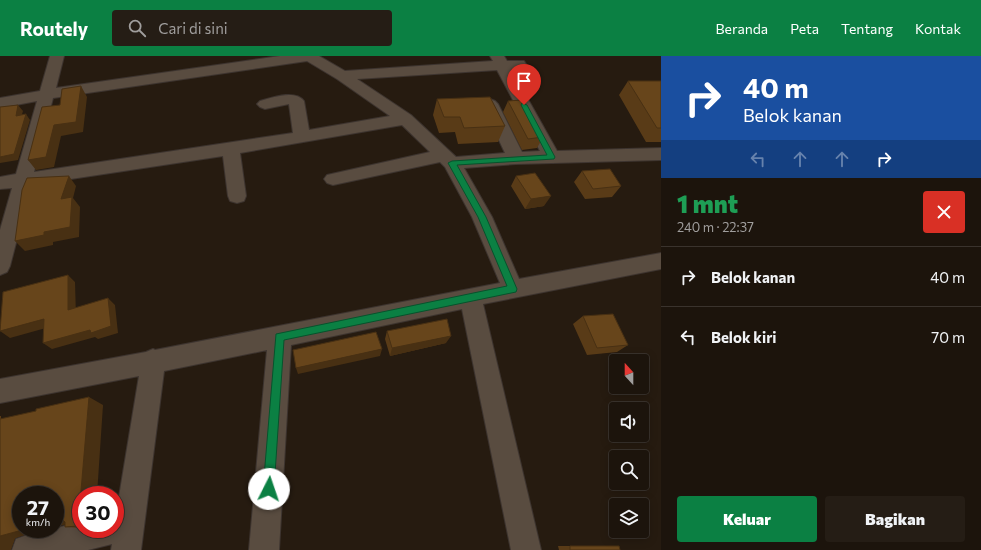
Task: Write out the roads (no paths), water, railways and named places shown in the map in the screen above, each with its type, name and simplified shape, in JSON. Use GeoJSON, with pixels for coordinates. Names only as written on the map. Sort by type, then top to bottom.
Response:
{"type":"FeatureCollection","features":[{"type":"Feature","properties":{"kind":"street"},"geometry":{"type":"LineString","coordinates":[[0,266],[58,56]]}},
{"type":"Feature","properties":{"kind":"street"},"geometry":{"type":"LineString","coordinates":[[0,103],[48,94],[310,56],[405,119],[447,159],[482,217],[513,289]]}},
{"type":"Feature","properties":{"kind":"street"},"geometry":{"type":"LineString","coordinates":[[342,76],[500,61],[519,64]]}},
{"type":"Feature","properties":{"kind":"street"},"geometry":{"type":"LineString","coordinates":[[500,61],[552,157]]}},
{"type":"Feature","properties":{"kind":"street"},"geometry":{"type":"LineString","coordinates":[[487,97],[516,158]]}},
{"type":"Feature","properties":{"kind":"street"},"geometry":{"type":"LineString","coordinates":[[265,104],[290,99],[296,101],[302,136]]}},
{"type":"Feature","properties":{"kind":"street"},"geometry":{"type":"LineString","coordinates":[[0,183],[231,149],[405,119]]}},
{"type":"Feature","properties":{"kind":"street"},"geometry":{"type":"LineString","coordinates":[[231,149],[237,196]]}},
{"type":"Feature","properties":{"kind":"street"},"geometry":{"type":"LineString","coordinates":[[333,179],[447,159],[661,154]]}},
{"type":"Feature","properties":{"kind":"street"},"geometry":{"type":"LineString","coordinates":[[0,391],[661,261]]}},
{"type":"Feature","properties":{"kind":"street"},"geometry":{"type":"LineString","coordinates":[[471,298],[526,550]]}},
{"type":"Feature","properties":{"kind":"street"},"geometry":{"type":"LineString","coordinates":[[264,550],[280,337]]}},
{"type":"Feature","properties":{"kind":"street"},"geometry":{"type":"LineString","coordinates":[[124,517],[153,360]]}},
{"type":"Feature","properties":{"kind":"street"},"geometry":{"type":"LineString","coordinates":[[27,550],[93,538]]}}]}
